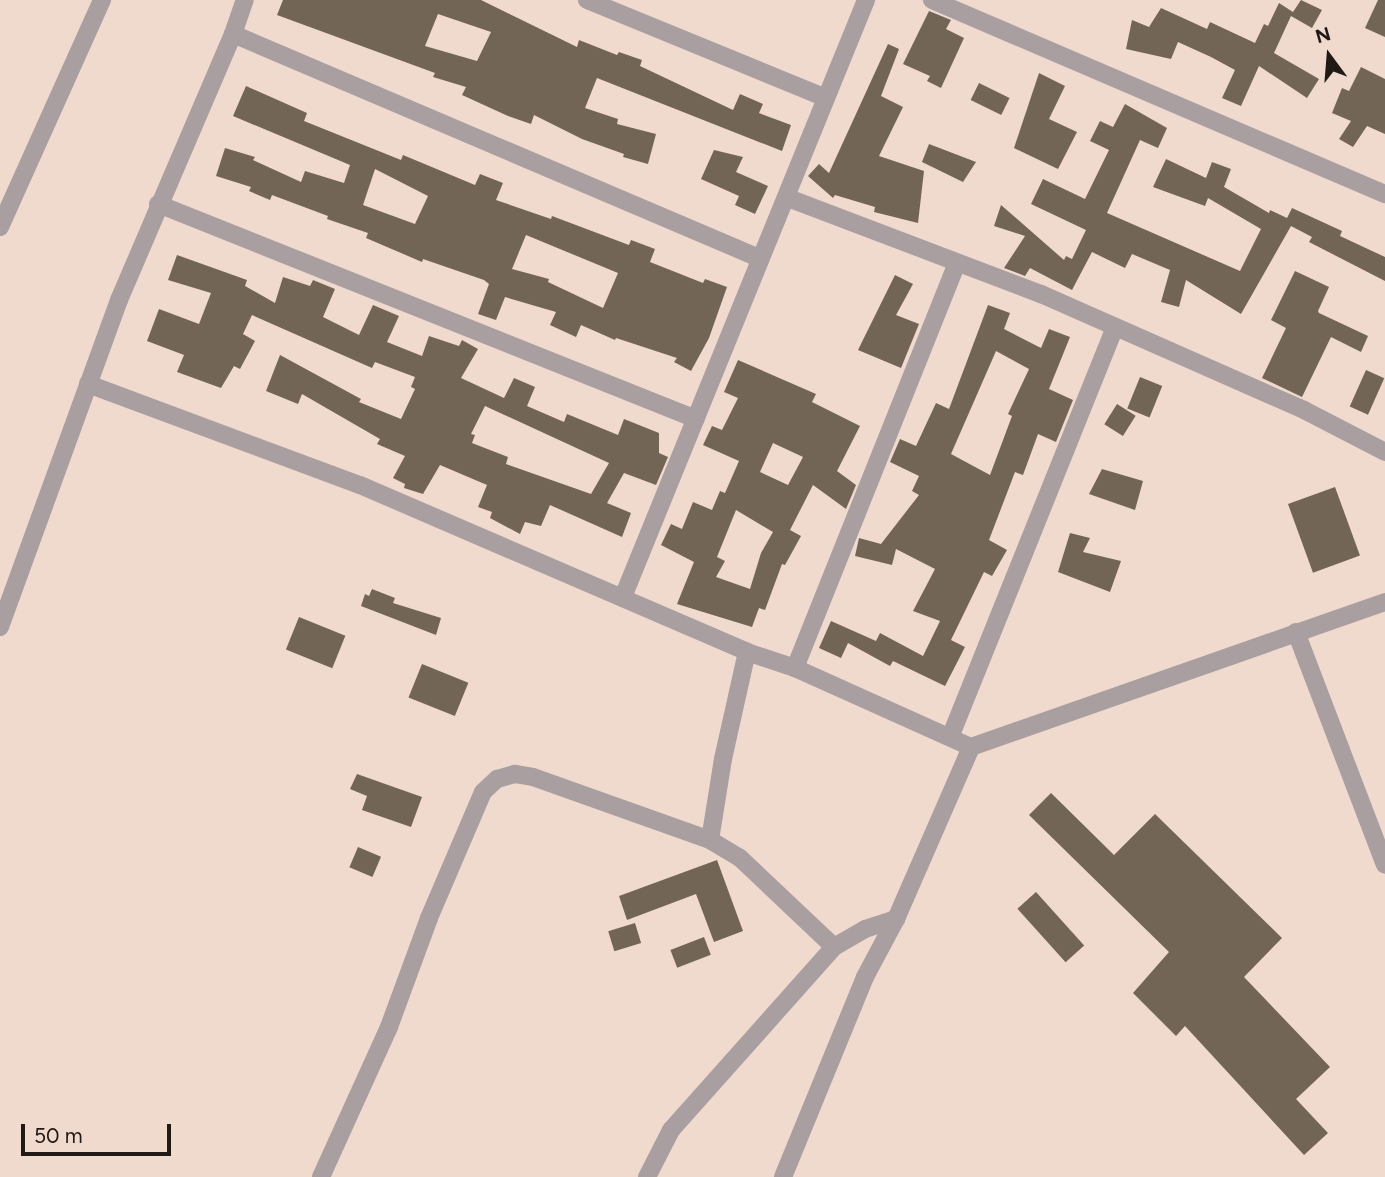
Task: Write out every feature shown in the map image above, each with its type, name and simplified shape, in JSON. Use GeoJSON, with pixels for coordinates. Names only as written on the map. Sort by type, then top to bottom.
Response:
{"type":"FeatureCollection","features":[{"type":"Feature","properties":{"kind":"street"},"geometry":{"type":"LineString","coordinates":[[0,227],[102,0]]}},
{"type":"Feature","properties":{"kind":"street"},"geometry":{"type":"LineString","coordinates":[[0,628],[88,384],[158,204],[233,34],[245,0]]}},
{"type":"Feature","properties":{"kind":"street"},"geometry":{"type":"LineString","coordinates":[[587,0],[824,97]]}},
{"type":"Feature","properties":{"kind":"street"},"geometry":{"type":"LineString","coordinates":[[623,597],[759,258],[788,198],[824,97],[866,0]]}},
{"type":"Feature","properties":{"kind":"street"},"geometry":{"type":"LineString","coordinates":[[932,0],[1385,194]]}},
{"type":"Feature","properties":{"kind":"street"},"geometry":{"type":"LineString","coordinates":[[233,34],[759,258]]}},
{"type":"Feature","properties":{"kind":"street"},"geometry":{"type":"LineString","coordinates":[[788,198],[1041,294],[1304,411],[1385,452]]}},
{"type":"Feature","properties":{"kind":"street"},"geometry":{"type":"LineString","coordinates":[[158,204],[696,419]]}},
{"type":"Feature","properties":{"kind":"street"},"geometry":{"type":"LineString","coordinates":[[795,668],[957,263]]}},
{"type":"Feature","properties":{"kind":"street"},"geometry":{"type":"LineString","coordinates":[[951,735],[1115,327]]}},
{"type":"Feature","properties":{"kind":"street"},"geometry":{"type":"LineString","coordinates":[[88,384],[360,485],[747,652],[795,668],[951,735],[971,747]]}},
{"type":"Feature","properties":{"kind":"street"},"geometry":{"type":"LineString","coordinates":[[783,1177],[865,977],[896,919],[971,747],[1385,602]]}},
{"type":"Feature","properties":{"kind":"street"},"geometry":{"type":"LineString","coordinates":[[1296,632],[1385,865]]}},
{"type":"Feature","properties":{"kind":"street"},"geometry":{"type":"LineString","coordinates":[[710,840],[723,759],[747,652]]}},
{"type":"Feature","properties":{"kind":"street"},"geometry":{"type":"LineString","coordinates":[[321,1177],[388,1027],[429,918],[483,792],[497,779],[515,775],[533,777],[710,840],[740,858],[834,947]]}},
{"type":"Feature","properties":{"kind":"street"},"geometry":{"type":"LineString","coordinates":[[647,1177],[671,1130],[834,947],[865,929],[896,919]]}},
{"type":"Feature","properties":{"kind":"building"},"geometry":{"type":"Polygon","coordinates":[[[283,0],[481,0],[577,47],[579,40],[617,55],[619,52],[642,60],[640,66],[733,110],[740,94],[763,104],[759,113],[791,125],[782,151],[597,78],[585,108],[618,119],[617,124],[656,134],[648,164],[623,157],[624,154],[582,139],[534,115],[531,124],[508,116],[462,95],[466,87],[433,77],[435,73],[277,15],[283,0]],[[438,14],[425,46],[477,61],[491,32],[438,14]]]}},
{"type":"Feature","properties":{"kind":"building"},"geometry":{"type":"Polygon","coordinates":[[[1301,0],[1322,10],[1312,28],[1291,16],[1274,53],[1319,79],[1307,98],[1259,66],[1241,106],[1222,98],[1235,70],[1211,57],[1178,42],[1171,59],[1126,49],[1132,20],[1149,27],[1161,8],[1207,29],[1210,22],[1255,43],[1264,24],[1268,26],[1279,3],[1293,12],[1301,0]]]}},
{"type":"Feature","properties":{"kind":"building"},"geometry":{"type":"Polygon","coordinates":[[[1378,0],[1385,0],[1385,37],[1365,28],[1378,0]]]}},
{"type":"Feature","properties":{"kind":"building"},"geometry":{"type":"Polygon","coordinates":[[[929,11],[951,20],[946,29],[964,38],[941,88],[927,81],[930,76],[903,64],[929,11]]]}},
{"type":"Feature","properties":{"kind":"building"},"geometry":{"type":"Polygon","coordinates":[[[888,44],[899,49],[881,96],[903,107],[879,156],[924,171],[918,223],[874,212],[875,207],[835,195],[833,198],[808,176],[819,164],[829,173],[888,44]]]}},
{"type":"Feature","properties":{"kind":"building"},"geometry":{"type":"Polygon","coordinates":[[[1361,67],[1385,79],[1385,134],[1367,126],[1353,147],[1339,139],[1351,121],[1332,113],[1342,88],[1349,91],[1361,67]]]}},
{"type":"Feature","properties":{"kind":"building"},"geometry":{"type":"Polygon","coordinates":[[[1039,73],[1065,86],[1049,119],[1077,132],[1058,169],[1014,148],[1039,73]]]}},
{"type":"Feature","properties":{"kind":"building"},"geometry":{"type":"Polygon","coordinates":[[[979,83],[1010,98],[1001,115],[971,100],[979,83]]]}},
{"type":"Feature","properties":{"kind":"building"},"geometry":{"type":"Polygon","coordinates":[[[246,86],[307,113],[304,121],[401,160],[403,155],[475,185],[480,174],[503,183],[496,200],[551,219],[552,216],[629,245],[631,240],[655,249],[650,262],[703,283],[705,279],[727,287],[709,338],[691,371],[674,362],[677,358],[616,338],[615,340],[581,325],[576,337],[550,325],[556,312],[505,297],[496,320],[478,314],[489,284],[484,280],[423,259],[422,262],[366,238],[368,233],[327,219],[328,216],[272,195],[270,200],[249,191],[251,187],[216,176],[225,148],[255,157],[253,160],[301,182],[305,171],[344,183],[350,165],[233,116],[246,86]],[[375,169],[363,205],[415,224],[428,196],[375,169]],[[526,235],[512,269],[549,279],[548,282],[603,308],[618,273],[526,235]]]}},
{"type":"Feature","properties":{"kind":"building"},"geometry":{"type":"Polygon","coordinates":[[[1125,104],[1167,128],[1158,148],[1140,140],[1107,213],[1240,271],[1261,229],[1208,198],[1205,206],[1153,187],[1166,159],[1206,178],[1212,162],[1231,169],[1224,187],[1269,213],[1270,210],[1287,218],[1292,208],[1342,231],[1340,236],[1385,257],[1385,281],[1309,242],[1312,237],[1291,226],[1241,314],[1186,280],[1179,307],[1161,302],[1170,270],[1132,254],[1125,268],[1092,252],[1072,290],[1030,268],[1025,276],[1004,268],[1025,236],[994,226],[1001,205],[1064,260],[1066,256],[1072,259],[1086,230],[1031,204],[1043,179],[1085,199],[1109,150],[1090,141],[1100,121],[1113,127],[1125,104]]]}},
{"type":"Feature","properties":{"kind":"building"},"geometry":{"type":"Polygon","coordinates":[[[929,144],[976,162],[963,182],[922,162],[929,144]]]}},
{"type":"Feature","properties":{"kind":"building"},"geometry":{"type":"Polygon","coordinates":[[[714,150],[743,157],[736,172],[768,186],[755,214],[735,205],[739,196],[701,179],[714,150]]]}},
{"type":"Feature","properties":{"kind":"building"},"geometry":{"type":"Polygon","coordinates":[[[177,255],[247,280],[245,286],[275,303],[283,277],[310,286],[313,280],[335,289],[323,317],[359,335],[373,305],[399,316],[387,342],[422,356],[429,336],[459,346],[462,340],[478,349],[461,378],[504,398],[514,378],[535,387],[527,406],[564,422],[567,414],[618,435],[624,419],[659,433],[659,453],[668,457],[656,485],[624,473],[607,503],[631,513],[622,537],[550,505],[541,526],[525,522],[520,534],[490,518],[492,512],[478,507],[487,485],[440,465],[423,494],[404,488],[405,484],[393,478],[405,456],[377,444],[380,439],[302,394],[298,404],[266,391],[280,355],[361,399],[359,402],[401,419],[415,389],[411,387],[415,377],[375,362],[372,368],[252,315],[243,334],[255,341],[240,369],[234,366],[221,388],[177,372],[184,355],[147,341],[159,309],[199,324],[211,293],[168,280],[177,255]],[[485,406],[471,434],[475,435],[472,443],[508,457],[506,464],[591,494],[609,463],[485,406]]]}},
{"type":"Feature","properties":{"kind":"building"},"geometry":{"type":"Polygon","coordinates":[[[1295,271],[1329,287],[1319,313],[1368,336],[1361,352],[1331,337],[1302,397],[1262,378],[1286,328],[1271,320],[1295,271]]]}},
{"type":"Feature","properties":{"kind":"building"},"geometry":{"type":"Polygon","coordinates":[[[895,275],[913,284],[896,315],[919,324],[901,368],[858,350],[895,275]]]}},
{"type":"Feature","properties":{"kind":"building"},"geometry":{"type":"Polygon","coordinates":[[[988,305],[1010,313],[1004,329],[1041,348],[1049,329],[1070,337],[1049,389],[1073,400],[1056,442],[1038,434],[1023,475],[1015,472],[989,540],[1007,550],[992,576],[984,572],[951,640],[965,647],[945,686],[893,661],[890,666],[848,643],[841,658],[819,648],[831,621],[876,641],[880,633],[923,656],[940,621],[913,611],[935,569],[896,549],[892,565],[855,556],[859,538],[881,544],[919,495],[912,491],[919,476],[890,462],[900,439],[916,446],[936,403],[949,409],[988,305]],[[996,351],[951,454],[990,475],[1012,416],[1008,414],[1029,369],[996,351]]]}},
{"type":"Feature","properties":{"kind":"building"},"geometry":{"type":"Polygon","coordinates":[[[738,360],[816,394],[812,402],[860,426],[837,471],[856,485],[846,509],[813,485],[790,530],[801,536],[785,565],[782,564],[765,610],[759,608],[752,627],[677,604],[694,562],[661,545],[671,524],[682,529],[693,502],[712,510],[720,491],[725,493],[739,461],[703,445],[712,426],[722,430],[738,398],[724,392],[738,360]],[[773,443],[760,472],[788,485],[803,457],[773,443]],[[736,510],[717,557],[725,561],[716,577],[750,589],[761,553],[773,532],[736,510]]]}},
{"type":"Feature","properties":{"kind":"building"},"geometry":{"type":"Polygon","coordinates":[[[1366,370],[1384,378],[1368,415],[1350,407],[1366,370]]]}},
{"type":"Feature","properties":{"kind":"building"},"geometry":{"type":"Polygon","coordinates":[[[1140,377],[1162,386],[1150,418],[1127,409],[1140,377]]]}},
{"type":"Feature","properties":{"kind":"building"},"geometry":{"type":"Polygon","coordinates":[[[1117,404],[1136,416],[1123,436],[1104,424],[1117,404]]]}},
{"type":"Feature","properties":{"kind":"building"},"geometry":{"type":"Polygon","coordinates":[[[1102,469],[1143,481],[1135,510],[1089,494],[1102,469]]]}},
{"type":"Feature","properties":{"kind":"building"},"geometry":{"type":"Polygon","coordinates":[[[1335,487],[1360,556],[1313,573],[1288,504],[1335,487]]]}},
{"type":"Feature","properties":{"kind":"building"},"geometry":{"type":"Polygon","coordinates":[[[1070,533],[1090,538],[1083,552],[1121,561],[1110,592],[1058,572],[1070,533]]]}},
{"type":"Feature","properties":{"kind":"building"},"geometry":{"type":"Polygon","coordinates":[[[372,589],[395,598],[393,603],[441,618],[436,635],[361,606],[365,594],[369,596],[372,589]]]}},
{"type":"Feature","properties":{"kind":"building"},"geometry":{"type":"Polygon","coordinates":[[[299,617],[345,636],[332,668],[286,649],[299,617]]]}},
{"type":"Feature","properties":{"kind":"building"},"geometry":{"type":"Polygon","coordinates":[[[422,664],[468,683],[455,716],[409,697],[422,664]]]}},
{"type":"Feature","properties":{"kind":"building"},"geometry":{"type":"Polygon","coordinates":[[[357,774],[422,797],[411,827],[362,810],[367,796],[350,789],[357,774]]]}},
{"type":"Feature","properties":{"kind":"building"},"geometry":{"type":"Polygon","coordinates":[[[1051,793],[1114,855],[1155,814],[1282,938],[1244,977],[1330,1067],[1296,1099],[1328,1133],[1304,1155],[1185,1026],[1176,1036],[1133,993],[1169,952],[1029,815],[1051,793]]]}},
{"type":"Feature","properties":{"kind":"building"},"geometry":{"type":"Polygon","coordinates":[[[358,847],[381,857],[372,877],[349,867],[358,847]]]}},
{"type":"Feature","properties":{"kind":"building"},"geometry":{"type":"Polygon","coordinates":[[[717,860],[743,931],[714,942],[696,894],[627,920],[619,896],[717,860]]]}},
{"type":"Feature","properties":{"kind":"building"},"geometry":{"type":"Polygon","coordinates":[[[1036,892],[1084,946],[1066,962],[1017,909],[1036,892]]]}},
{"type":"Feature","properties":{"kind":"building"},"geometry":{"type":"Polygon","coordinates":[[[635,923],[641,943],[614,951],[608,931],[635,923]]]}},
{"type":"Feature","properties":{"kind":"building"},"geometry":{"type":"Polygon","coordinates":[[[704,937],[711,955],[677,968],[670,950],[704,937]]]}}]}
